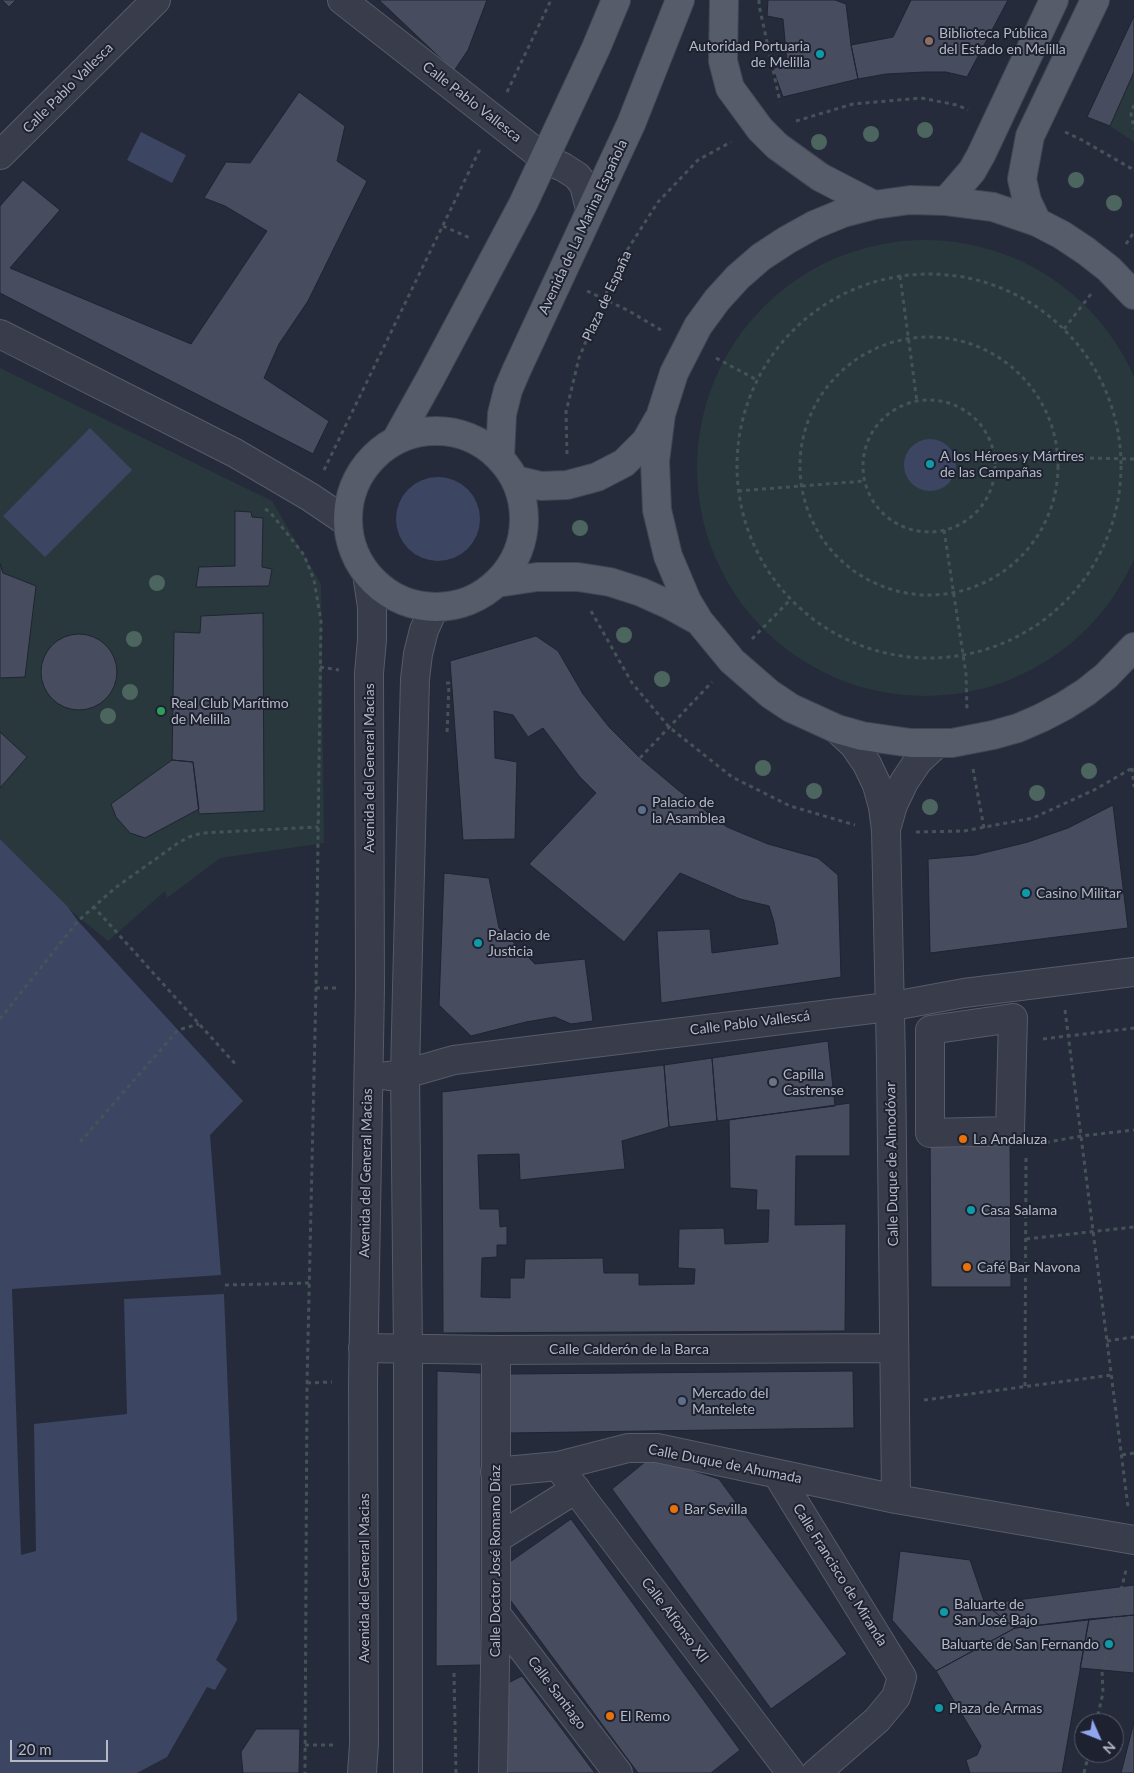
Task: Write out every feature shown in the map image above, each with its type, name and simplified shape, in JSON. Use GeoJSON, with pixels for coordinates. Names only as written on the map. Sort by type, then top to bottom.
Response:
{"type":"FeatureCollection","features":[{"type":"Feature","properties":{"kind":"main road"},"geometry":{"type":"LineString","coordinates":[[396,440],[545,159],[616,0]]}},
{"type":"Feature","properties":{"kind":"main road","name":"Avenida de La Marina Española"},"geometry":{"type":"LineString","coordinates":[[500,457],[502,414],[508,390],[590,209],[631,124],[680,0]]}},
{"type":"Feature","properties":{"kind":"main road"},"geometry":{"type":"LineString","coordinates":[[724,0],[723,61],[730,88],[772,126],[777,146],[820,177],[874,205]]}},
{"type":"Feature","properties":{"kind":"main road"},"geometry":{"type":"LineString","coordinates":[[946,200],[972,171],[981,155],[1054,0]]}},
{"type":"Feature","properties":{"kind":"main road"},"geometry":{"type":"LineString","coordinates":[[1037,222],[1027,201],[1022,179],[1030,136],[1095,0]]}},
{"type":"Feature","properties":{"kind":"main road"},"geometry":{"type":"LineString","coordinates":[[1131,654],[1086,692],[1041,718],[993,735],[952,743],[936,744],[886,741],[837,729],[814,720],[791,708],[763,689],[732,662],[699,621],[687,601],[668,556],[658,510],[655,462],[661,414],[674,373],[695,332],[717,300],[738,277],[761,257],[814,225],[843,213],[874,205],[910,200],[946,200],[993,207],[1037,222],[1062,235],[1109,268],[1134,294]]}},
{"type":"Feature","properties":{"kind":"main road"},"geometry":{"type":"LineString","coordinates":[[516,480],[541,486],[567,485],[597,477],[624,463],[646,441],[661,414]]}},
{"type":"Feature","properties":{"kind":"main road"},"geometry":{"type":"LineString","coordinates":[[422,431],[451,432],[478,441],[500,457],[516,480],[523,501],[524,523],[520,545],[511,566],[497,583],[478,597],[457,605],[434,608],[401,600],[386,592],[367,574],[353,550],[347,522],[350,498],[360,474],[375,454],[396,440],[422,431]]}},
{"type":"Feature","properties":{"kind":"main road"},"geometry":{"type":"LineString","coordinates":[[497,583],[537,577],[578,577],[610,582],[641,592],[699,621]]}},
{"type":"Feature","properties":{"kind":"street","name":"Calle Pablo Vallesca"},"geometry":{"type":"LineString","coordinates":[[0,155],[156,0]]}},
{"type":"Feature","properties":{"kind":"street","name":"Calle Pablo Vallesca"},"geometry":{"type":"LineString","coordinates":[[342,0],[545,159],[577,176],[584,185],[590,209]]}},
{"type":"Feature","properties":{"kind":"street"},"geometry":{"type":"LineString","coordinates":[[0,334],[235,453],[310,497],[347,522]]}},
{"type":"Feature","properties":{"kind":"street","name":"Avenida del General Macias"},"geometry":{"type":"LineString","coordinates":[[362,1773],[364,1744],[363,1348],[370,988],[369,673],[372,640],[372,607],[367,574]]}},
{"type":"Feature","properties":{"kind":"street"},"geometry":{"type":"LineString","coordinates":[[408,1773],[408,1348],[405,1074],[415,679],[418,654],[424,630],[434,608]]}},
{"type":"Feature","properties":{"kind":"street","name":"Calle Duque de Almodóvar"},"geometry":{"type":"LineString","coordinates":[[837,729],[854,745],[867,764],[877,785],[886,830],[896,1498]]}},
{"type":"Feature","properties":{"kind":"street","name":"Calle Duque de Almodóvar"},"geometry":{"type":"LineString","coordinates":[[886,830],[893,805],[904,782],[918,761],[936,744]]}},
{"type":"Feature","properties":{"kind":"street","name":"Calle Pablo Vallescá"},"geometry":{"type":"LineString","coordinates":[[368,1080],[405,1074],[454,1060],[888,1007],[964,993],[1134,972]]}},
{"type":"Feature","properties":{"kind":"street"},"geometry":{"type":"LineString","coordinates":[[1013,1018],[1010,1131],[930,1133],[930,1058],[930,1030],[1013,1018]]}},
{"type":"Feature","properties":{"kind":"street"},"geometry":{"type":"LineString","coordinates":[[890,1061],[930,1058]]}},
{"type":"Feature","properties":{"kind":"street","name":"Calle Calderón de la Barca"},"geometry":{"type":"LineString","coordinates":[[363,1348],[496,1350],[894,1348]]}},
{"type":"Feature","properties":{"kind":"street","name":"Calle Doctor José Romano Díaz"},"geometry":{"type":"LineString","coordinates":[[493,1773],[496,1614],[496,1350]]}},
{"type":"Feature","properties":{"kind":"street","name":"Calle Duque de Ahumada"},"geometry":{"type":"LineString","coordinates":[[496,1472],[558,1466],[628,1448],[657,1448],[896,1498],[1133,1540]]}},
{"type":"Feature","properties":{"kind":"street","name":"Calle Alfonso XII"},"geometry":{"type":"LineString","coordinates":[[558,1466],[791,1773]]}},
{"type":"Feature","properties":{"kind":"street","name":"Calle Francisco de Miranda"},"geometry":{"type":"LineString","coordinates":[[777,1474],[902,1677],[896,1697],[877,1720],[816,1773]]}},
{"type":"Feature","properties":{"kind":"street"},"geometry":{"type":"LineString","coordinates":[[496,1539],[576,1489]]}},
{"type":"Feature","properties":{"kind":"street","name":"Calle Santiago"},"geometry":{"type":"LineString","coordinates":[[496,1614],[618,1773]]}},
{"type":"Feature","properties":{"kind":"path"},"geometry":{"type":"LineString","coordinates":[[324,470],[551,0]]}},
{"type":"Feature","properties":{"kind":"path"},"geometry":{"type":"LineString","coordinates":[[759,0],[772,126]]}},
{"type":"Feature","properties":{"kind":"path","name":"Plaza de España"},"geometry":{"type":"LineString","coordinates":[[567,485],[566,412],[579,358],[624,255],[658,202],[698,160],[743,135],[854,104],[920,98],[957,105]]}},
{"type":"Feature","properties":{"kind":"path"},"geometry":{"type":"LineString","coordinates":[[1134,105],[1131,114],[1134,129]]}},
{"type":"Feature","properties":{"kind":"path"},"geometry":{"type":"LineString","coordinates":[[1062,132],[1082,140],[1134,170]]}},
{"type":"Feature","properties":{"kind":"path"},"geometry":{"type":"LineString","coordinates":[[940,274],[959,276],[988,283],[1016,294],[1041,310],[1064,329],[1084,350],[1099,375],[1111,403],[1118,431],[1121,459],[1120,491],[1113,520],[1103,548],[1088,575],[1046,619],[1006,642],[963,656],[936,659],[909,658],[882,653],[856,645],[810,618],[790,600],[770,576],[755,550],[744,521],[738,492],[737,453],[739,434],[746,406],[757,380],[792,332],[815,312],[841,295],[870,283],[900,276],[940,274]]}},
{"type":"Feature","properties":{"kind":"path"},"geometry":{"type":"LineString","coordinates":[[900,276],[917,402]]}},
{"type":"Feature","properties":{"kind":"path"},"geometry":{"type":"LineString","coordinates":[[1064,329],[1078,313]]}},
{"type":"Feature","properties":{"kind":"path"},"geometry":{"type":"LineString","coordinates":[[940,337],[963,342],[984,349],[1004,361],[1022,376],[1036,394],[1050,421],[1058,458],[1057,478],[1047,518],[1025,552],[993,578],[974,587],[954,593],[934,595],[912,594],[892,590],[872,582],[854,571],[838,558],[824,542],[813,524],[801,486],[800,460],[803,437],[810,416],[821,395],[836,377],[853,362],[873,350],[908,339],[940,337]]}},
{"type":"Feature","properties":{"kind":"path"},"geometry":{"type":"LineString","coordinates":[[940,401],[952,404],[967,413],[980,424],[994,456],[993,480],[984,503],[966,520],[944,530],[921,532],[899,525],[889,519],[874,502],[865,481],[863,458],[871,435],[886,417],[905,405],[917,402],[940,401]]}},
{"type":"Feature","properties":{"kind":"path"},"geometry":{"type":"LineString","coordinates":[[994,456],[1134,459]]}},
{"type":"Feature","properties":{"kind":"path"},"geometry":{"type":"LineString","coordinates":[[738,492],[865,481]]}},
{"type":"Feature","properties":{"kind":"path"},"geometry":{"type":"LineString","coordinates":[[262,507],[270,512],[304,555],[314,580],[321,621],[307,1392],[305,1773]]}},
{"type":"Feature","properties":{"kind":"path"},"geometry":{"type":"LineString","coordinates":[[944,530],[966,674]]}},
{"type":"Feature","properties":{"kind":"path"},"geometry":{"type":"LineString","coordinates":[[578,577],[594,618],[632,683],[670,727],[732,777],[790,806],[849,824],[886,830],[906,832],[964,831],[1033,818],[1094,790],[1133,768],[1134,787]]}},
{"type":"Feature","properties":{"kind":"path"},"geometry":{"type":"LineString","coordinates":[[0,1019],[78,921],[93,906],[115,888],[189,837],[202,834],[318,826]]}},
{"type":"Feature","properties":{"kind":"path"},"geometry":{"type":"LineString","coordinates":[[93,906],[237,1066]]}},
{"type":"Feature","properties":{"kind":"path"},"geometry":{"type":"LineString","coordinates":[[1062,982],[1133,1540],[1102,1670],[1103,1693],[1098,1713]]}},
{"type":"Feature","properties":{"kind":"path"},"geometry":{"type":"LineString","coordinates":[[80,1142],[178,1030],[199,1024]]}},
{"type":"Feature","properties":{"kind":"path"},"geometry":{"type":"LineString","coordinates":[[1034,1040],[1134,1028]]}},
{"type":"Feature","properties":{"kind":"path"},"geometry":{"type":"LineString","coordinates":[[1035,1145],[1081,1136],[1134,1130]]}},
{"type":"Feature","properties":{"kind":"path"},"geometry":{"type":"LineString","coordinates":[[1025,1386],[1026,1147]]}},
{"type":"Feature","properties":{"kind":"path"},"geometry":{"type":"LineString","coordinates":[[1026,1239],[1134,1227]]}},
{"type":"Feature","properties":{"kind":"path"},"geometry":{"type":"LineString","coordinates":[[225,1285],[309,1283]]}},
{"type":"Feature","properties":{"kind":"path"},"geometry":{"type":"LineString","coordinates":[[1107,1341],[1134,1337]]}},
{"type":"Feature","properties":{"kind":"path"},"geometry":{"type":"LineString","coordinates":[[896,1404],[1112,1375]]}},
{"type":"Feature","properties":{"kind":"path"},"geometry":{"type":"LineString","coordinates":[[1122,1455],[1134,1453]]}},
{"type":"Feature","properties":{"kind":"path"},"geometry":{"type":"LineString","coordinates":[[454,1672],[456,1773]]}},
{"type":"Feature","properties":{"kind":"shaded area"},"geometry":{"type":"Polygon","coordinates":[[[1134,16],[1134,142],[1110,126],[1087,117],[1134,16]]]}},
{"type":"Feature","properties":{"kind":"shaded area"},"geometry":{"type":"Polygon","coordinates":[[[925,240],[969,245],[991,250],[1012,258],[1032,267],[1051,279],[1086,307],[1114,342],[1126,361],[1135,381],[1143,402],[1148,424],[1153,468],[1148,512],[1143,534],[1135,555],[1126,575],[1114,594],[1086,629],[1051,657],[1032,669],[1012,678],[991,686],[969,691],[925,696],[881,691],[859,686],[838,678],[818,669],[799,657],[764,629],[736,594],[724,575],[715,555],[707,534],[702,512],[697,468],[702,424],[707,402],[715,381],[724,361],[736,342],[764,307],[799,279],[818,267],[838,258],[859,250],[881,245],[925,240]]]}},
{"type":"Feature","properties":{"kind":"shaded area","name":"Real Club Marítimo de Melilla"},"geometry":{"type":"Polygon","coordinates":[[[0,368],[272,501],[321,584],[324,843],[220,858],[167,898],[165,891],[108,941],[70,910],[0,839],[0,368]]]}},
{"type":"Feature","properties":{"kind":"water"},"geometry":{"type":"Polygon","coordinates":[[[141,132],[186,155],[172,183],[127,160],[141,132]]]}},
{"type":"Feature","properties":{"kind":"water"},"geometry":{"type":"Polygon","coordinates":[[[90,428],[132,470],[45,557],[3,516],[90,428]]]}},
{"type":"Feature","properties":{"kind":"water"},"geometry":{"type":"Polygon","coordinates":[[[925,439],[935,439],[945,443],[952,450],[956,465],[952,480],[945,487],[935,491],[925,491],[915,487],[908,480],[904,470],[904,460],[908,450],[915,443],[925,439]]]}},
{"type":"Feature","properties":{"kind":"water"},"geometry":{"type":"Polygon","coordinates":[[[430,477],[446,477],[462,484],[473,495],[480,511],[477,535],[468,549],[462,554],[446,561],[430,561],[414,554],[403,543],[396,527],[396,511],[403,495],[414,484],[430,477]]]}},
{"type":"Feature","properties":{"kind":"water"},"geometry":{"type":"Polygon","coordinates":[[[0,839],[67,906],[78,921],[243,1101],[210,1135],[221,1275],[225,1285],[237,1620],[216,1660],[227,1669],[215,1690],[207,1687],[167,1757],[137,1773],[0,1773],[0,839]]]}},
{"type":"Feature","properties":{"kind":"pier"},"geometry":{"type":"Polygon","coordinates":[[[221,1275],[225,1285],[224,1294],[124,1299],[127,1414],[34,1424],[36,1551],[21,1555],[12,1289],[221,1275]]]}},
{"type":"Feature","properties":{"kind":"building"},"geometry":{"type":"Polygon","coordinates":[[[2,0],[16,0],[9,7],[2,0]]]}},
{"type":"Feature","properties":{"kind":"building"},"geometry":{"type":"Polygon","coordinates":[[[379,0],[487,0],[468,50],[454,71],[379,0]]]}},
{"type":"Feature","properties":{"kind":"building","name":"Autoridad Portuaria de Melilla"},"geometry":{"type":"Polygon","coordinates":[[[768,0],[835,0],[846,4],[851,45],[858,79],[783,97],[773,69],[787,62],[783,19],[767,16],[768,0]]]}},
{"type":"Feature","properties":{"kind":"building","name":"Biblioteca Pública del Estado en Melilla"},"geometry":{"type":"Polygon","coordinates":[[[911,0],[1008,0],[967,77],[946,72],[925,72],[886,74],[858,79],[851,45],[893,37],[911,0]]]}},
{"type":"Feature","properties":{"kind":"building"},"geometry":{"type":"Polygon","coordinates":[[[1134,16],[1134,72],[1110,126],[1087,117],[1134,16]]]}},
{"type":"Feature","properties":{"kind":"building"},"geometry":{"type":"Polygon","coordinates":[[[299,92],[345,126],[337,161],[367,181],[308,301],[279,344],[264,378],[329,421],[313,454],[0,293],[0,206],[23,180],[60,210],[10,268],[191,344],[267,231],[225,206],[204,198],[226,162],[250,163],[299,92]]]}},
{"type":"Feature","properties":{"kind":"building"},"geometry":{"type":"Polygon","coordinates":[[[235,511],[251,512],[252,517],[263,518],[262,567],[272,569],[269,586],[196,587],[199,567],[235,566],[235,511]]]}},
{"type":"Feature","properties":{"kind":"building"},"geometry":{"type":"Polygon","coordinates":[[[0,564],[3,573],[36,586],[25,677],[0,678],[0,564]]]}},
{"type":"Feature","properties":{"kind":"building"},"geometry":{"type":"Polygon","coordinates":[[[263,613],[264,811],[199,814],[193,762],[172,760],[174,632],[200,633],[201,616],[263,613]]]}},
{"type":"Feature","properties":{"kind":"building"},"geometry":{"type":"Polygon","coordinates":[[[79,634],[93,637],[106,645],[114,658],[117,672],[114,686],[106,699],[93,707],[79,710],[65,707],[52,699],[44,686],[41,672],[44,658],[52,645],[65,637],[79,634]]]}},
{"type":"Feature","properties":{"kind":"building","name":"Palacio de la Asamblea"},"geometry":{"type":"Polygon","coordinates":[[[536,636],[558,651],[583,694],[609,727],[640,758],[678,790],[727,827],[768,844],[818,858],[838,875],[841,977],[661,1003],[657,931],[710,929],[712,953],[778,944],[769,906],[740,899],[680,873],[624,942],[529,864],[596,793],[579,776],[543,728],[528,737],[513,715],[494,711],[495,758],[517,762],[515,839],[463,840],[450,661],[536,636]]]}},
{"type":"Feature","properties":{"kind":"building"},"geometry":{"type":"Polygon","coordinates":[[[0,732],[27,757],[0,788],[0,732]]]}},
{"type":"Feature","properties":{"kind":"building"},"geometry":{"type":"Polygon","coordinates":[[[172,760],[193,762],[199,809],[145,838],[130,833],[116,817],[111,804],[172,760]]]}},
{"type":"Feature","properties":{"kind":"building","name":"Casino Militar"},"geometry":{"type":"Polygon","coordinates":[[[1113,805],[1128,928],[930,953],[928,859],[975,855],[1028,842],[1068,828],[1113,805]]]}},
{"type":"Feature","properties":{"kind":"building","name":"Palacio de Justicia"},"geometry":{"type":"Polygon","coordinates":[[[444,873],[489,878],[499,928],[535,964],[585,959],[593,1021],[571,1024],[555,1017],[526,1022],[471,1036],[439,1005],[444,873]]]}},
{"type":"Feature","properties":{"kind":"building","name":"Capilla Castrense"},"geometry":{"type":"Polygon","coordinates":[[[828,1041],[835,1106],[717,1121],[712,1058],[828,1041]]]}},
{"type":"Feature","properties":{"kind":"building"},"geometry":{"type":"Polygon","coordinates":[[[712,1058],[717,1121],[669,1127],[664,1065],[712,1058]]]}},
{"type":"Feature","properties":{"kind":"building"},"geometry":{"type":"Polygon","coordinates":[[[664,1065],[669,1127],[622,1141],[625,1169],[520,1180],[519,1154],[478,1155],[480,1209],[499,1209],[500,1227],[507,1226],[507,1245],[497,1245],[497,1257],[482,1258],[481,1297],[510,1298],[510,1278],[524,1278],[525,1259],[603,1258],[604,1273],[639,1273],[639,1285],[694,1284],[695,1269],[678,1268],[679,1229],[724,1228],[725,1244],[768,1242],[769,1210],[756,1210],[757,1190],[730,1188],[729,1120],[850,1103],[850,1156],[796,1156],[795,1225],[846,1224],[845,1331],[443,1333],[442,1092],[664,1065]]]}},
{"type":"Feature","properties":{"kind":"building","name":"Casa Salama"},"geometry":{"type":"Polygon","coordinates":[[[1010,1131],[1011,1287],[931,1287],[930,1133],[1010,1131]]]}},
{"type":"Feature","properties":{"kind":"building"},"geometry":{"type":"Polygon","coordinates":[[[437,1371],[481,1373],[481,1665],[436,1666],[437,1371]]]}},
{"type":"Feature","properties":{"kind":"building","name":"Mercado del Mantelete"},"geometry":{"type":"Polygon","coordinates":[[[853,1371],[854,1428],[510,1433],[509,1374],[853,1371]]]}},
{"type":"Feature","properties":{"kind":"building"},"geometry":{"type":"Polygon","coordinates":[[[651,1457],[719,1479],[847,1654],[771,1709],[612,1489],[651,1457]]]}},
{"type":"Feature","properties":{"kind":"building"},"geometry":{"type":"Polygon","coordinates":[[[571,1519],[740,1750],[711,1773],[638,1773],[508,1597],[507,1564],[571,1519]]]}},
{"type":"Feature","properties":{"kind":"building","name":"Baluarte de San José Bajo"},"geometry":{"type":"Polygon","coordinates":[[[900,1551],[970,1560],[985,1604],[1015,1628],[936,1671],[892,1620],[900,1551]]]}},
{"type":"Feature","properties":{"kind":"building"},"geometry":{"type":"Polygon","coordinates":[[[1134,1585],[1134,1615],[1015,1628],[985,1604],[1134,1585]]]}},
{"type":"Feature","properties":{"kind":"building","name":"Baluarte de San Fernando"},"geometry":{"type":"Polygon","coordinates":[[[1134,1615],[1134,1673],[1080,1668],[1089,1619],[1134,1615]]]}},
{"type":"Feature","properties":{"kind":"building"},"geometry":{"type":"Polygon","coordinates":[[[1089,1619],[1062,1773],[970,1773],[966,1760],[977,1755],[981,1746],[936,1671],[1015,1628],[1089,1619]]]}},
{"type":"Feature","properties":{"kind":"building"},"geometry":{"type":"Polygon","coordinates":[[[522,1676],[595,1773],[507,1773],[506,1684],[522,1676]]]}},
{"type":"Feature","properties":{"kind":"building"},"geometry":{"type":"Polygon","coordinates":[[[1134,1722],[1134,1773],[1121,1773],[1134,1722]]]}},
{"type":"Feature","properties":{"kind":"building"},"geometry":{"type":"Polygon","coordinates":[[[256,1729],[300,1729],[299,1773],[243,1773],[241,1752],[256,1729]]]}},
{"type":"Feature","properties":{"kind":"place","name":"Biblioteca Pública del Estado en Melilla"},"geometry":{"type":"Point","coordinates":[929,41]}},
{"type":"Feature","properties":{"kind":"place","name":"Autoridad Portuaria de Melilla"},"geometry":{"type":"Point","coordinates":[820,54]}},
{"type":"Feature","properties":{"kind":"place","name":"A los Héroes y Mártires de las Campañas"},"geometry":{"type":"Point","coordinates":[930,464]}},
{"type":"Feature","properties":{"kind":"place","name":"Real Club Marítimo de Melilla"},"geometry":{"type":"Point","coordinates":[161,711]}},
{"type":"Feature","properties":{"kind":"place","name":"Palacio de la Asamblea"},"geometry":{"type":"Point","coordinates":[642,810]}},
{"type":"Feature","properties":{"kind":"place","name":"Casino Militar"},"geometry":{"type":"Point","coordinates":[1026,893]}},
{"type":"Feature","properties":{"kind":"place","name":"Palacio de Justicia"},"geometry":{"type":"Point","coordinates":[478,943]}},
{"type":"Feature","properties":{"kind":"place","name":"Capilla Castrense"},"geometry":{"type":"Point","coordinates":[773,1082]}},
{"type":"Feature","properties":{"kind":"place","name":"La Andaluza"},"geometry":{"type":"Point","coordinates":[963,1139]}},
{"type":"Feature","properties":{"kind":"place","name":"Casa Salama"},"geometry":{"type":"Point","coordinates":[971,1210]}},
{"type":"Feature","properties":{"kind":"place","name":"Café Bar Navona"},"geometry":{"type":"Point","coordinates":[967,1267]}},
{"type":"Feature","properties":{"kind":"place","name":"Mercado del Mantelete"},"geometry":{"type":"Point","coordinates":[682,1401]}},
{"type":"Feature","properties":{"kind":"place","name":"Bar Sevilla"},"geometry":{"type":"Point","coordinates":[674,1509]}},
{"type":"Feature","properties":{"kind":"place","name":"Baluarte de San José Bajo"},"geometry":{"type":"Point","coordinates":[944,1612]}},
{"type":"Feature","properties":{"kind":"place","name":"Baluarte de San Fernando"},"geometry":{"type":"Point","coordinates":[1109,1644]}},
{"type":"Feature","properties":{"kind":"place","name":"Plaza de Armas"},"geometry":{"type":"Point","coordinates":[939,1708]}},
{"type":"Feature","properties":{"kind":"place","name":"El Remo"},"geometry":{"type":"Point","coordinates":[610,1716]}}]}
